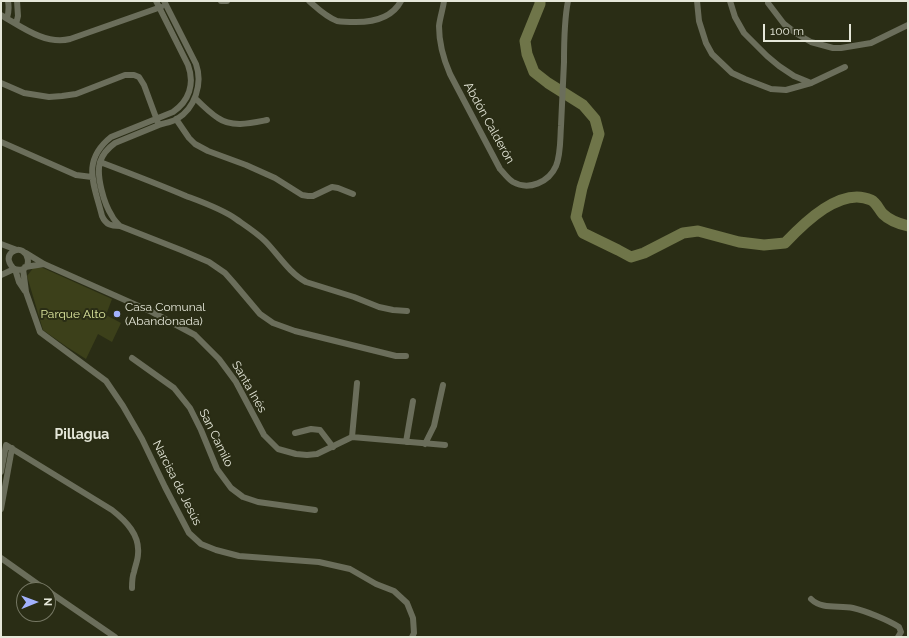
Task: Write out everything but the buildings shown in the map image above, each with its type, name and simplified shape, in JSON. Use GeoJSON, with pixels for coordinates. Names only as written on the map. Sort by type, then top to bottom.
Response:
{"type":"FeatureCollection","features":[{"type":"Feature","properties":{"kind":"street"},"geometry":{"type":"LineString","coordinates":[[8,1],[8,14],[4,16],[34,34],[44,38],[63,41],[158,7],[165,3],[198,69],[199,82],[197,92],[189,107],[176,119],[158,122],[111,137],[103,143],[96,153],[93,162],[92,177],[104,220],[109,225],[120,226],[209,262],[233,282],[260,314],[273,323],[296,331],[381,353],[406,356]]}},
{"type":"Feature","properties":{"kind":"street"},"geometry":{"type":"LineString","coordinates":[[16,24],[18,16],[17,1]]}},
{"type":"Feature","properties":{"kind":"street"},"geometry":{"type":"LineString","coordinates":[[120,226],[111,215],[102,192],[99,170],[100,162],[104,153],[108,148],[116,143],[158,122],[184,103],[188,95],[191,79],[188,64],[156,1]]}},
{"type":"Feature","properties":{"kind":"street"},"geometry":{"type":"LineString","coordinates":[[221,1],[227,1]]}},
{"type":"Feature","properties":{"kind":"street"},"geometry":{"type":"LineString","coordinates":[[309,1],[321,12],[337,21],[353,22],[378,20],[397,8],[401,1]]}},
{"type":"Feature","properties":{"kind":"street","name":"Abdón Calderón"},"geometry":{"type":"LineString","coordinates":[[444,1],[439,24],[443,58],[500,169],[511,181],[524,186],[541,182],[550,175],[556,166],[559,154],[563,89],[564,33],[568,1]]}},
{"type":"Feature","properties":{"kind":"street"},"geometry":{"type":"LineString","coordinates":[[697,1],[699,21],[706,43],[712,54],[732,73],[753,83],[771,89],[786,90],[811,83],[845,67]]}},
{"type":"Feature","properties":{"kind":"street"},"geometry":{"type":"LineString","coordinates":[[730,1],[735,17],[744,33],[779,66],[794,76],[811,83]]}},
{"type":"Feature","properties":{"kind":"street"},"geometry":{"type":"LineString","coordinates":[[768,1],[784,24],[796,34],[811,42],[833,48],[871,43],[908,25]]}},
{"type":"Feature","properties":{"kind":"street"},"geometry":{"type":"LineString","coordinates":[[1,83],[24,93],[49,97],[76,94],[130,74],[139,77],[144,85],[158,122]]}},
{"type":"Feature","properties":{"kind":"street"},"geometry":{"type":"LineString","coordinates":[[194,98],[219,119],[228,123],[248,124],[267,120]]}},
{"type":"Feature","properties":{"kind":"street"},"geometry":{"type":"LineString","coordinates":[[176,119],[195,144],[208,151],[246,165],[275,178],[302,195],[313,196],[332,187],[353,194]]}},
{"type":"Feature","properties":{"kind":"street"},"geometry":{"type":"LineString","coordinates":[[1,142],[76,175],[92,177]]}},
{"type":"Feature","properties":{"kind":"street"},"geometry":{"type":"LineString","coordinates":[[100,162],[199,201],[235,218],[258,234],[295,274],[306,282],[354,297],[379,307],[407,311]]}},
{"type":"Feature","properties":{"kind":"street"},"geometry":{"type":"LineString","coordinates":[[1,244],[26,254],[28,262],[24,268]]}},
{"type":"Feature","properties":{"kind":"street"},"geometry":{"type":"LineString","coordinates":[[1,244],[19,282],[26,292]]}},
{"type":"Feature","properties":{"kind":"street"},"geometry":{"type":"LineString","coordinates":[[1,272],[9,260],[12,252],[17,250]]}},
{"type":"Feature","properties":{"kind":"street","name":"Santa Inés"},"geometry":{"type":"LineString","coordinates":[[26,254],[44,264],[152,312],[195,335],[219,359],[236,382],[264,435],[278,449],[296,454],[318,454],[352,437]]}},
{"type":"Feature","properties":{"kind":"street"},"geometry":{"type":"LineString","coordinates":[[1,275],[14,269],[19,270],[44,264]]}},
{"type":"Feature","properties":{"kind":"street","name":"Narcisa de Jesús"},"geometry":{"type":"LineString","coordinates":[[24,268],[26,292],[40,332],[106,381],[142,438],[189,533],[201,544],[216,550],[239,556],[319,562],[350,570],[376,584],[394,591],[407,603],[413,618],[414,633],[412,637]]}},
{"type":"Feature","properties":{"kind":"street","name":"San Camilo"},"geometry":{"type":"LineString","coordinates":[[132,358],[174,388],[190,408],[217,469],[231,488],[243,497],[258,502],[315,510]]}},
{"type":"Feature","properties":{"kind":"street"},"geometry":{"type":"LineString","coordinates":[[357,383],[352,437],[445,445]]}},
{"type":"Feature","properties":{"kind":"street"},"geometry":{"type":"LineString","coordinates":[[425,444],[434,426],[443,385]]}},
{"type":"Feature","properties":{"kind":"street"},"geometry":{"type":"LineString","coordinates":[[406,442],[413,402]]}},
{"type":"Feature","properties":{"kind":"street"},"geometry":{"type":"LineString","coordinates":[[295,433],[311,429],[320,430],[333,447]]}},
{"type":"Feature","properties":{"kind":"street"},"geometry":{"type":"LineString","coordinates":[[1,472],[9,447]]}},
{"type":"Feature","properties":{"kind":"street"},"geometry":{"type":"LineString","coordinates":[[1,509],[9,447]]}},
{"type":"Feature","properties":{"kind":"street"},"geometry":{"type":"LineString","coordinates":[[9,447],[122,517],[132,529],[137,541],[138,554],[133,574],[132,588]]}},
{"type":"Feature","properties":{"kind":"street"},"geometry":{"type":"LineString","coordinates":[[1,558],[34,582]]}},
{"type":"Feature","properties":{"kind":"street"},"geometry":{"type":"LineString","coordinates":[[56,597],[115,637]]}},
{"type":"Feature","properties":{"kind":"street"},"geometry":{"type":"LineString","coordinates":[[811,599],[817,604],[823,606],[851,607],[863,611],[899,627],[901,632],[898,637]]}},
{"type":"Feature","properties":{"kind":"green space","name":"Parque Alto"},"geometry":{"type":"Polygon","coordinates":[[[34,267],[43,268],[112,299],[106,315],[121,323],[112,342],[98,334],[86,359],[43,330],[27,276],[34,267]]]}},
{"type":"Feature","properties":{"kind":"waterway"},"geometry":{"type":"LineString","coordinates":[[540,1],[525,41],[527,54],[534,72],[548,83],[583,105],[595,119],[599,134],[582,188],[576,217],[583,233],[631,257],[644,253],[683,233],[698,231],[739,242],[764,245],[785,243],[802,226],[824,209],[836,202],[848,198],[859,197],[871,200],[885,216],[895,222],[908,226]]}},
{"type":"Feature","properties":{"kind":"place","name":"Casa Comunal (Abandonada)"},"geometry":{"type":"Point","coordinates":[117,314]}},
{"type":"Feature","properties":{"kind":"district","name":"Pillagua"},"geometry":{"type":"Point","coordinates":[82,435]}}]}
